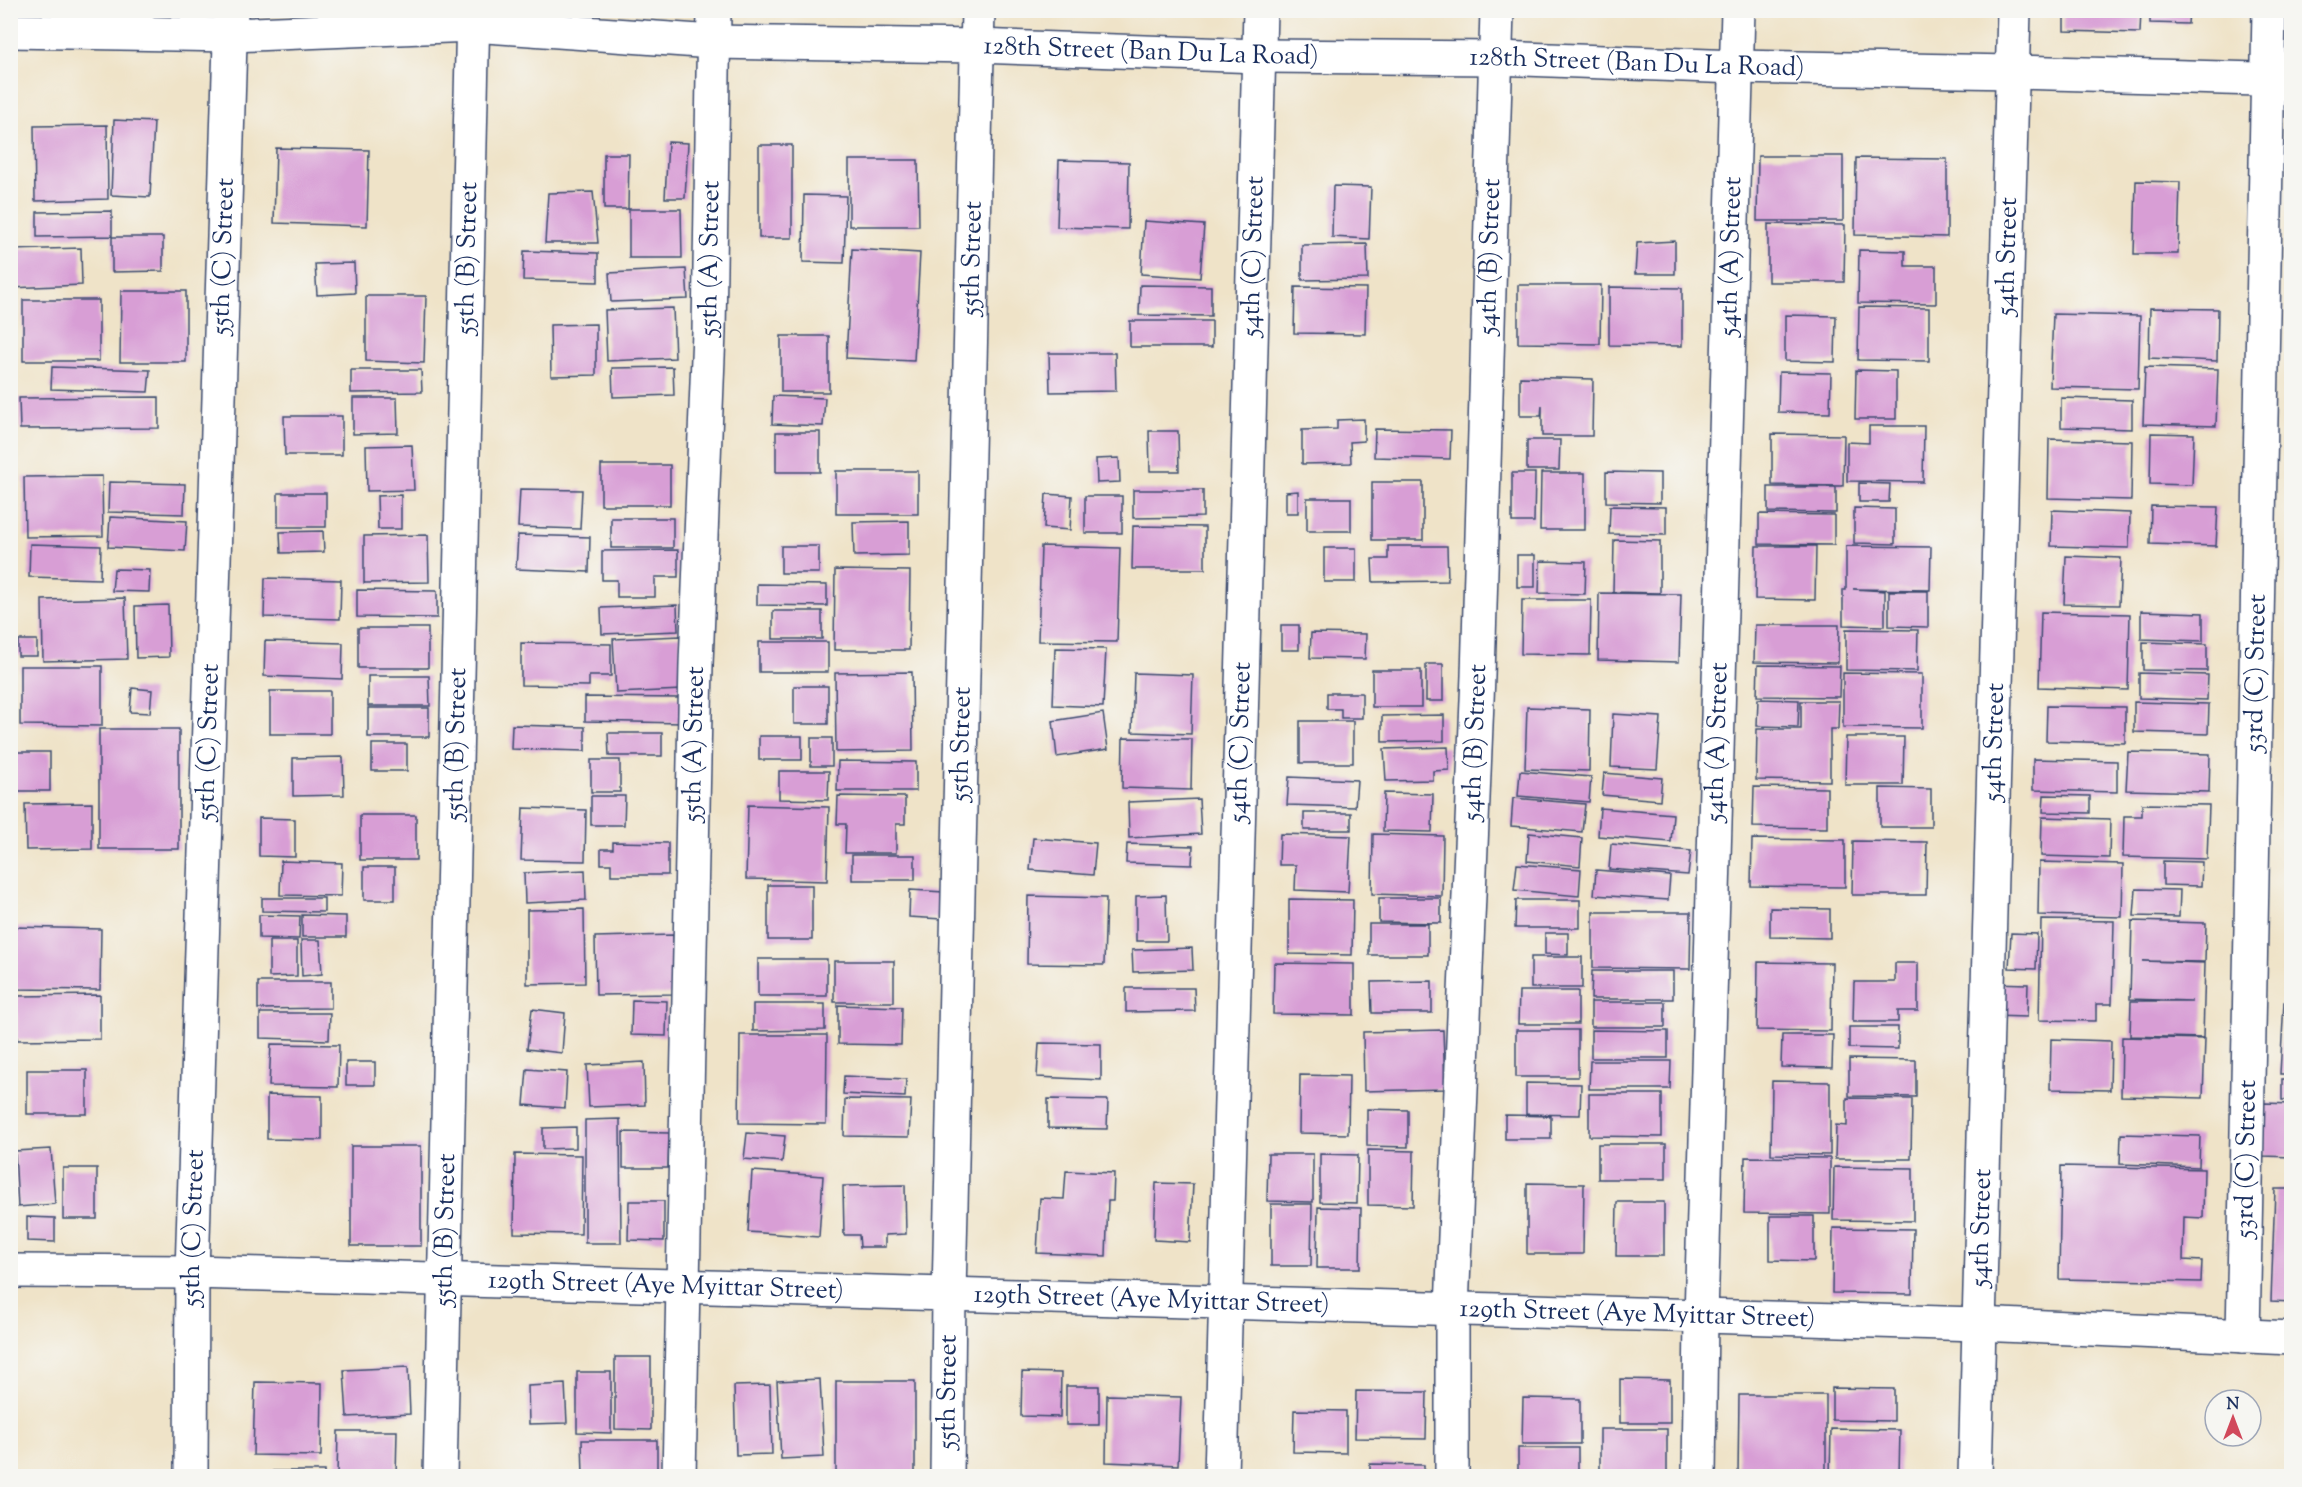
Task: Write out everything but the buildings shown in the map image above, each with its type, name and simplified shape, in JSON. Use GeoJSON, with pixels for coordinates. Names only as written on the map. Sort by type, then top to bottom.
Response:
{"type":"FeatureCollection","features":[{"type":"Feature","properties":{"kind":"street","name":"55th Street"},"geometry":{"type":"LineString","coordinates":[[947,1476],[949,1295],[978,10]]}},
{"type":"Feature","properties":{"kind":"street","name":"54th (C) Street"},"geometry":{"type":"LineString","coordinates":[[1221,1476],[1260,10]]}},
{"type":"Feature","properties":{"kind":"street","name":"54th (B) Street"},"geometry":{"type":"LineString","coordinates":[[1452,1476],[1452,1309],[1478,664],[1497,10]]}},
{"type":"Feature","properties":{"kind":"street","name":"54th (A) Street"},"geometry":{"type":"LineString","coordinates":[[1699,1476],[1701,1317],[1738,10]]}},
{"type":"Feature","properties":{"kind":"street","name":"54th Street"},"geometry":{"type":"LineString","coordinates":[[1975,1476],[2014,10]]}},
{"type":"Feature","properties":{"kind":"street","name":"53rd (C) Street"},"geometry":{"type":"LineString","coordinates":[[2243,1336],[2280,80],[2269,10]]}},
{"type":"Feature","properties":{"kind":"street","name":"128th Street (Ban Du La Road)"},"geometry":{"type":"LineString","coordinates":[[10,31],[473,18],[714,26],[978,46],[1259,56],[1496,58],[1737,67],[2280,80]]}},
{"type":"Feature","properties":{"kind":"street","name":"55th (B) Street"},"geometry":{"type":"LineString","coordinates":[[440,1476],[473,18]]}},
{"type":"Feature","properties":{"kind":"street","name":"55th (C) Street"},"geometry":{"type":"LineString","coordinates":[[190,1476],[192,1272],[231,23]]}},
{"type":"Feature","properties":{"kind":"street","name":"55th (A) Street"},"geometry":{"type":"LineString","coordinates":[[679,1476],[696,664],[709,332],[714,26]]}},
{"type":"Feature","properties":{"kind":"street","name":"129th Street (Aye Myittar Street)"},"geometry":{"type":"LineString","coordinates":[[10,1270],[192,1272],[1978,1324],[2292,1338]]}}]}
